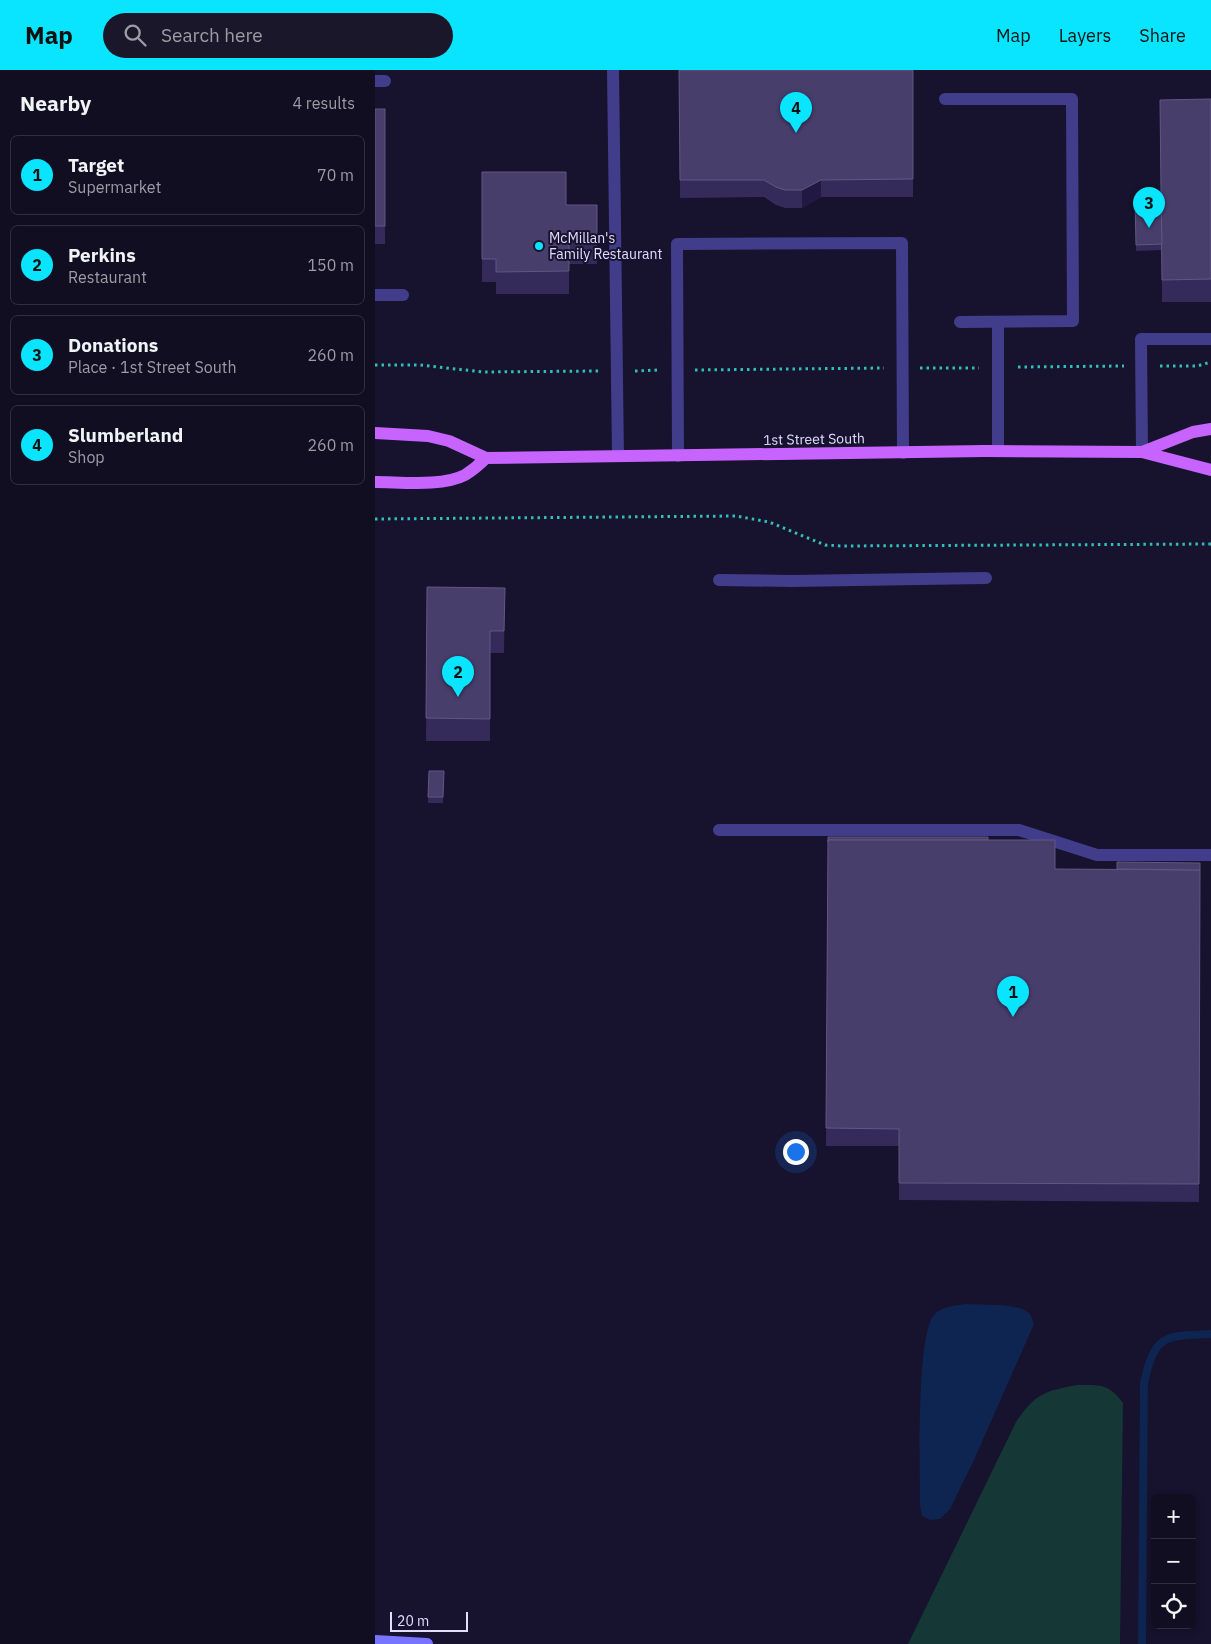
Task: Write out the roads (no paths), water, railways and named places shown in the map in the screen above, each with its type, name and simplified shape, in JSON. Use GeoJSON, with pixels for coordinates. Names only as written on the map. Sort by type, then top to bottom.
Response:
{"type":"FeatureCollection","features":[{"type":"Feature","properties":{"kind":"main road","name":"1st Street South"},"geometry":{"type":"LineString","coordinates":[[1142,452],[1193,432],[1211,429]]}},
{"type":"Feature","properties":{"kind":"main road","name":"1st Street South"},"geometry":{"type":"LineString","coordinates":[[375,433],[428,436],[449,441],[486,458],[1142,452],[1211,470]]}},
{"type":"Feature","properties":{"kind":"main road"},"geometry":{"type":"LineString","coordinates":[[375,482],[438,481],[455,478],[476,468],[486,458]]}},
{"type":"Feature","properties":{"kind":"street"},"geometry":{"type":"LineString","coordinates":[[375,1641],[427,1644]]}},
{"type":"Feature","properties":{"kind":"lane"},"geometry":{"type":"LineString","coordinates":[[613,70],[618,456]]}},
{"type":"Feature","properties":{"kind":"lane"},"geometry":{"type":"LineString","coordinates":[[945,99],[1072,98],[1073,321],[960,322]]}},
{"type":"Feature","properties":{"kind":"lane"},"geometry":{"type":"LineString","coordinates":[[678,456],[677,244],[902,243],[903,453]]}},
{"type":"Feature","properties":{"kind":"lane"},"geometry":{"type":"LineString","coordinates":[[375,296],[403,296]]}},
{"type":"Feature","properties":{"kind":"lane"},"geometry":{"type":"LineString","coordinates":[[998,322],[999,452]]}},
{"type":"Feature","properties":{"kind":"lane"},"geometry":{"type":"LineString","coordinates":[[1142,452],[1141,339],[1211,339]]}},
{"type":"Feature","properties":{"kind":"lane"},"geometry":{"type":"LineString","coordinates":[[719,580],[791,581],[986,578]]}},
{"type":"Feature","properties":{"kind":"lane"},"geometry":{"type":"LineString","coordinates":[[719,830],[1019,830],[1097,854],[1211,855]]}},
{"type":"Feature","properties":{"kind":"water"},"geometry":{"type":"Polygon","coordinates":[[[965,1304],[1020,1308],[1029,1313],[1034,1324],[974,1460],[950,1509],[940,1519],[930,1520],[922,1516],[920,1505],[920,1405],[924,1348],[928,1328],[934,1315],[944,1308],[965,1304]]]}},
{"type":"Feature","properties":{"kind":"waterway"},"geometry":{"type":"LineString","coordinates":[[1142,1644],[1144,1383],[1153,1355],[1158,1346],[1164,1341],[1172,1337],[1211,1334]]}},
{"type":"Feature","properties":{"kind":"place","name":"Slumberland"},"geometry":{"type":"Point","coordinates":[796,133]}},
{"type":"Feature","properties":{"kind":"place","name":"Donations"},"geometry":{"type":"Point","coordinates":[1149,228]}},
{"type":"Feature","properties":{"kind":"place","name":"McMillan's Family Restaurant"},"geometry":{"type":"Point","coordinates":[539,246]}},
{"type":"Feature","properties":{"kind":"place","name":"Perkins"},"geometry":{"type":"Point","coordinates":[458,697]}},
{"type":"Feature","properties":{"kind":"place","name":"Target"},"geometry":{"type":"Point","coordinates":[1013,1017]}}]}
